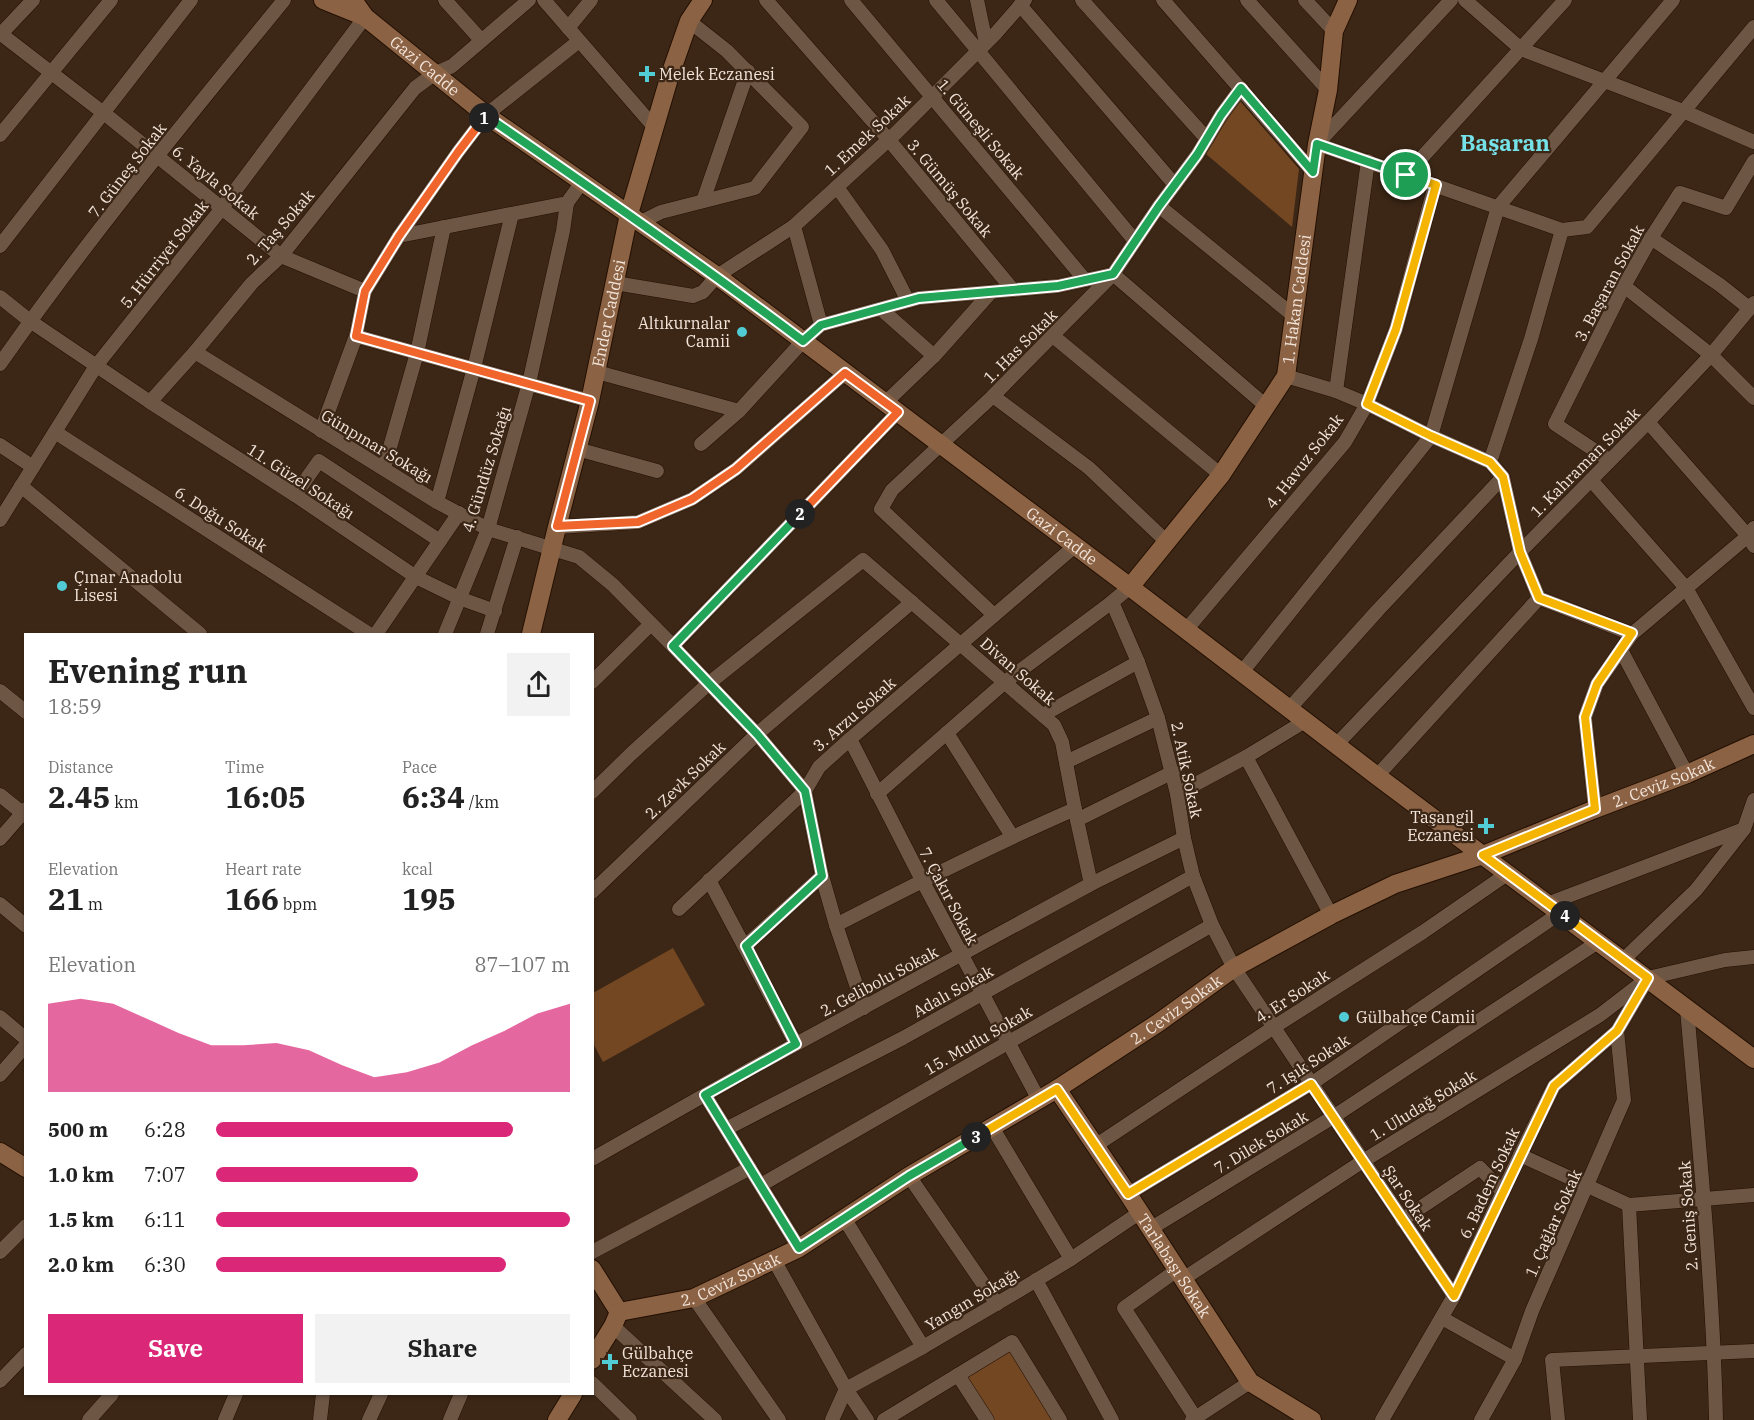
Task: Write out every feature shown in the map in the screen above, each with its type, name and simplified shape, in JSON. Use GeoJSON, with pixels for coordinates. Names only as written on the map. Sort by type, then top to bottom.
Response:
{"type":"FeatureCollection","features":[{"type":"Feature","properties":{"kind":"main road"},"geometry":{"type":"LineString","coordinates":[[323,0],[366,17]]}},
{"type":"Feature","properties":{"kind":"main road"},"geometry":{"type":"LineString","coordinates":[[353,0],[366,17]]}},
{"type":"Feature","properties":{"kind":"main road","name":"Ender Caddesi"},"geometry":{"type":"LineString","coordinates":[[533,633],[557,526],[597,372],[615,283],[635,218],[655,128],[689,21],[704,0]]}},
{"type":"Feature","properties":{"kind":"main road","name":"1. Hakan Caddesi"},"geometry":{"type":"LineString","coordinates":[[1130,587],[1221,475],[1286,376],[1317,144],[1328,90],[1334,31],[1348,0]]}},
{"type":"Feature","properties":{"kind":"main road","name":"Gazi Cadde"},"geometry":{"type":"LineString","coordinates":[[366,17],[486,116],[717,276],[1754,1059]]}},
{"type":"Feature","properties":{"kind":"main road","name":"2. Ceviz Sokak"},"geometry":{"type":"LineString","coordinates":[[616,1319],[694,1299],[799,1248],[909,1176],[1057,1089],[1158,1023],[1234,968],[1331,915],[1395,884],[1483,855],[1688,774],[1754,744]]}},
{"type":"Feature","properties":{"kind":"main road","name":"Tarlabaşı Sokak"},"geometry":{"type":"LineString","coordinates":[[1057,1089],[1250,1382],[1312,1420]]}},
{"type":"Feature","properties":{"kind":"main road"},"geometry":{"type":"LineString","coordinates":[[0,1152],[24,1167]]}},
{"type":"Feature","properties":{"kind":"main road"},"geometry":{"type":"LineString","coordinates":[[594,1273],[616,1319],[594,1357]]}},
{"type":"Feature","properties":{"kind":"main road"},"geometry":{"type":"LineString","coordinates":[[557,1420],[572,1395]]}},
{"type":"Feature","properties":{"kind":"street"},"geometry":{"type":"LineString","coordinates":[[1,35],[33,0]]}},
{"type":"Feature","properties":{"kind":"street"},"geometry":{"type":"LineString","coordinates":[[0,135],[111,0]]}},
{"type":"Feature","properties":{"kind":"street"},"geometry":{"type":"LineString","coordinates":[[0,246],[191,0]]}},
{"type":"Feature","properties":{"kind":"street","name":"7. Güneş Sokak"},"geometry":{"type":"LineString","coordinates":[[0,364],[30,321],[158,156],[284,0]]}},
{"type":"Feature","properties":{"kind":"street"},"geometry":{"type":"LineString","coordinates":[[445,0],[480,40]]}},
{"type":"Feature","properties":{"kind":"street","name":"2. Taş Sokak"},"geometry":{"type":"LineString","coordinates":[[150,402],[252,283],[281,256],[415,88],[434,74],[452,66],[529,0]]}},
{"type":"Feature","properties":{"kind":"street"},"geometry":{"type":"LineString","coordinates":[[544,0],[655,128]]}},
{"type":"Feature","properties":{"kind":"street"},"geometry":{"type":"LineString","coordinates":[[568,28],[591,0]]}},
{"type":"Feature","properties":{"kind":"street","name":"3. Gümüş Sokak"},"geometry":{"type":"LineString","coordinates":[[766,0],[889,140],[1013,290]]}},
{"type":"Feature","properties":{"kind":"street","name":"1. Güneşli Sokak"},"geometry":{"type":"LineString","coordinates":[[851,0],[1084,280]]}},
{"type":"Feature","properties":{"kind":"street"},"geometry":{"type":"LineString","coordinates":[[936,0],[982,47],[1135,241]]}},
{"type":"Feature","properties":{"kind":"street"},"geometry":{"type":"LineString","coordinates":[[977,0],[982,47]]}},
{"type":"Feature","properties":{"kind":"street"},"geometry":{"type":"LineString","coordinates":[[1082,0],[1207,139]]}},
{"type":"Feature","properties":{"kind":"street"},"geometry":{"type":"LineString","coordinates":[[1163,0],[1313,172]]}},
{"type":"Feature","properties":{"kind":"street"},"geometry":{"type":"LineString","coordinates":[[1247,0],[1328,90]]}},
{"type":"Feature","properties":{"kind":"street"},"geometry":{"type":"LineString","coordinates":[[1305,0],[1334,31]]}},
{"type":"Feature","properties":{"kind":"street"},"geometry":{"type":"LineString","coordinates":[[1451,0],[1317,144],[1562,230],[1587,227],[1754,27]]}},
{"type":"Feature","properties":{"kind":"street"},"geometry":{"type":"LineString","coordinates":[[1466,0],[1521,49],[1683,111],[1754,142]]}},
{"type":"Feature","properties":{"kind":"street"},"geometry":{"type":"LineString","coordinates":[[1406,175],[1564,0]]}},
{"type":"Feature","properties":{"kind":"street"},"geometry":{"type":"LineString","coordinates":[[1242,672],[1431,436],[1498,207],[1673,0]]}},
{"type":"Feature","properties":{"kind":"street"},"geometry":{"type":"LineString","coordinates":[[1023,3],[1174,185]]}},
{"type":"Feature","properties":{"kind":"street","name":"1. Emek Sokak"},"geometry":{"type":"LineString","coordinates":[[615,283],[693,296],[703,292],[717,276],[794,226],[889,140],[1023,3]]}},
{"type":"Feature","properties":{"kind":"street","name":"5. Hürriyet Sokak"},"geometry":{"type":"LineString","coordinates":[[0,520],[96,366],[222,208],[366,17]]}},
{"type":"Feature","properties":{"kind":"street"},"geometry":{"type":"LineString","coordinates":[[635,218],[755,188],[802,127],[727,51],[689,21]]}},
{"type":"Feature","properties":{"kind":"street","name":"6. Yayla Sokak"},"geometry":{"type":"LineString","coordinates":[[1,35],[104,113],[281,256],[365,291]]}},
{"type":"Feature","properties":{"kind":"street"},"geometry":{"type":"LineString","coordinates":[[321,431],[356,336],[365,291],[399,236],[486,116],[579,41]]}},
{"type":"Feature","properties":{"kind":"street"},"geometry":{"type":"LineString","coordinates":[[703,201],[748,71]]}},
{"type":"Feature","properties":{"kind":"street","name":"1. Has Sokak"},"geometry":{"type":"LineString","coordinates":[[994,615],[881,509],[892,490],[993,396],[1113,274],[1241,88]]}},
{"type":"Feature","properties":{"kind":"street"},"geometry":{"type":"LineString","coordinates":[[1336,391],[1368,161]]}},
{"type":"Feature","properties":{"kind":"street","name":"3. Başaran Sokak"},"geometry":{"type":"LineString","coordinates":[[1609,460],[1555,424],[1624,286],[1680,193],[1726,208],[1754,161]]}},
{"type":"Feature","properties":{"kind":"street"},"geometry":{"type":"LineString","coordinates":[[399,236],[567,203],[582,182]]}},
{"type":"Feature","properties":{"kind":"street","name":"4. Havuz Sokak"},"geometry":{"type":"LineString","coordinates":[[1186,630],[1345,442],[1367,404],[1396,329],[1436,185]]}},
{"type":"Feature","properties":{"kind":"street"},"geometry":{"type":"LineString","coordinates":[[837,187],[882,250],[908,301]]}},
{"type":"Feature","properties":{"kind":"street","name":"4. Gündüz Sokağı"},"geometry":{"type":"LineString","coordinates":[[445,633],[488,529],[529,383],[563,231],[567,203]]}},
{"type":"Feature","properties":{"kind":"street"},"geometry":{"type":"LineString","coordinates":[[1159,206],[1294,316]]}},
{"type":"Feature","properties":{"kind":"street"},"geometry":{"type":"LineString","coordinates":[[438,502],[512,214]]}},
{"type":"Feature","properties":{"kind":"street"},"geometry":{"type":"LineString","coordinates":[[794,226],[821,325]]}},
{"type":"Feature","properties":{"kind":"street"},"geometry":{"type":"LineString","coordinates":[[384,468],[417,352],[444,227]]}},
{"type":"Feature","properties":{"kind":"street"},"geometry":{"type":"LineString","coordinates":[[1490,462],[1531,339],[1562,230]]}},
{"type":"Feature","properties":{"kind":"street"},"geometry":{"type":"LineString","coordinates":[[1651,238],[1751,306]]}},
{"type":"Feature","properties":{"kind":"street"},"geometry":{"type":"LineString","coordinates":[[701,444],[739,411],[803,341],[821,325],[919,298],[1058,286],[1113,274],[1266,406]]}},
{"type":"Feature","properties":{"kind":"street"},"geometry":{"type":"LineString","coordinates":[[1624,286],[1711,355],[1754,398]]}},
{"type":"Feature","properties":{"kind":"street"},"geometry":{"type":"LineString","coordinates":[[673,646],[891,407],[991,292]]}},
{"type":"Feature","properties":{"kind":"street","name":"11. Güzel Sokağı"},"geometry":{"type":"LineString","coordinates":[[0,297],[30,321],[96,366],[295,495],[416,578],[459,598],[495,611]]}},
{"type":"Feature","properties":{"kind":"street","name":"1. Kahraman Sokak"},"geometry":{"type":"LineString","coordinates":[[1336,744],[1648,422],[1711,355],[1751,306]]}},
{"type":"Feature","properties":{"kind":"street"},"geometry":{"type":"LineString","coordinates":[[881,309],[934,356]]}},
{"type":"Feature","properties":{"kind":"street"},"geometry":{"type":"LineString","coordinates":[[356,336],[590,401]]}},
{"type":"Feature","properties":{"kind":"street"},"geometry":{"type":"LineString","coordinates":[[1053,336],[1221,475]]}},
{"type":"Feature","properties":{"kind":"street","name":"Günpınar Sokağı"},"geometry":{"type":"LineString","coordinates":[[195,352],[438,502],[488,529],[579,557],[614,585],[673,646],[757,734],[805,791]]}},
{"type":"Feature","properties":{"kind":"street"},"geometry":{"type":"LineString","coordinates":[[597,372],[739,411]]}},
{"type":"Feature","properties":{"kind":"street"},"geometry":{"type":"LineString","coordinates":[[557,526],[638,522],[692,499],[736,469],[845,373]]}},
{"type":"Feature","properties":{"kind":"street"},"geometry":{"type":"LineString","coordinates":[[1286,376],[1336,391],[1367,404],[1490,462],[1503,477],[1520,552],[1539,598],[1632,633]]}},
{"type":"Feature","properties":{"kind":"street"},"geometry":{"type":"LineString","coordinates":[[993,396],[1089,468],[1167,542]]}},
{"type":"Feature","properties":{"kind":"street"},"geometry":{"type":"LineString","coordinates":[[1595,809],[1585,717],[1597,684],[1632,633],[1752,536],[1648,422]]}},
{"type":"Feature","properties":{"kind":"street","name":"6. Doğu Sokak"},"geometry":{"type":"LineString","coordinates":[[55,432],[367,633]]}},
{"type":"Feature","properties":{"kind":"street"},"geometry":{"type":"LineString","coordinates":[[0,445],[33,467]]}},
{"type":"Feature","properties":{"kind":"street"},"geometry":{"type":"LineString","coordinates":[[578,449],[657,471]]}},
{"type":"Feature","properties":{"kind":"street"},"geometry":{"type":"LineString","coordinates":[[295,495],[319,461],[440,541]]}},
{"type":"Feature","properties":{"kind":"street"},"geometry":{"type":"LineString","coordinates":[[1289,709],[1503,477]]}},
{"type":"Feature","properties":{"kind":"street"},"geometry":{"type":"LineString","coordinates":[[1591,480],[1686,588],[1754,708]]}},
{"type":"Feature","properties":{"kind":"street"},"geometry":{"type":"LineString","coordinates":[[21,486],[199,633]]}},
{"type":"Feature","properties":{"kind":"street"},"geometry":{"type":"LineString","coordinates":[[377,633],[459,513]]}},
{"type":"Feature","properties":{"kind":"street"},"geometry":{"type":"LineString","coordinates":[[487,633],[517,537]]}},
{"type":"Feature","properties":{"kind":"street","name":"3. Arzu Sokak"},"geometry":{"type":"LineString","coordinates":[[679,909],[805,791],[819,767],[1075,546]]}},
{"type":"Feature","properties":{"kind":"street","name":"Divan Sokak"},"geometry":{"type":"LineString","coordinates":[[708,684],[863,560],[1054,724],[1062,742],[1091,884]]}},
{"type":"Feature","properties":{"kind":"street"},"geometry":{"type":"LineString","coordinates":[[877,794],[1005,682],[1130,587]]}},
{"type":"Feature","properties":{"kind":"street"},"geometry":{"type":"LineString","coordinates":[[1377,776],[1539,598]]}},
{"type":"Feature","properties":{"kind":"street","name":"2. Zevk Sokak"},"geometry":{"type":"LineString","coordinates":[[594,890],[757,734],[912,602]]}},
{"type":"Feature","properties":{"kind":"street","name":"2. Atik Sokak"},"geometry":{"type":"LineString","coordinates":[[1112,602],[1138,662],[1158,718],[1173,772],[1193,876],[1212,925],[1234,968]]}},
{"type":"Feature","properties":{"kind":"street"},"geometry":{"type":"LineString","coordinates":[[594,680],[651,624]]}},
{"type":"Feature","properties":{"kind":"street"},"geometry":{"type":"LineString","coordinates":[[1621,650],[1688,774]]}},
{"type":"Feature","properties":{"kind":"street"},"geometry":{"type":"LineString","coordinates":[[1043,715],[1138,662]]}},
{"type":"Feature","properties":{"kind":"street"},"geometry":{"type":"LineString","coordinates":[[594,790],[708,684]]}},
{"type":"Feature","properties":{"kind":"street"},"geometry":{"type":"LineString","coordinates":[[0,691],[24,710]]}},
{"type":"Feature","properties":{"kind":"street"},"geometry":{"type":"LineString","coordinates":[[1066,762],[1158,718]]}},
{"type":"Feature","properties":{"kind":"street"},"geometry":{"type":"LineString","coordinates":[[1177,794],[1246,757],[1305,721]]}},
{"type":"Feature","properties":{"kind":"street"},"geometry":{"type":"LineString","coordinates":[[947,733],[1012,836]]}},
{"type":"Feature","properties":{"kind":"street","name":"7. Çakır Sokak"},"geometry":{"type":"LineString","coordinates":[[850,739],[961,955],[1039,1100]]}},
{"type":"Feature","properties":{"kind":"street"},"geometry":{"type":"LineString","coordinates":[[1246,757],[1331,915]]}},
{"type":"Feature","properties":{"kind":"street"},"geometry":{"type":"LineString","coordinates":[[836,925],[1012,836],[1076,814],[1173,772]]}},
{"type":"Feature","properties":{"kind":"street"},"geometry":{"type":"LineString","coordinates":[[805,791],[822,876],[864,1008]]}},
{"type":"Feature","properties":{"kind":"street"},"geometry":{"type":"LineString","coordinates":[[0,795],[24,813],[0,839]]}},
{"type":"Feature","properties":{"kind":"street"},"geometry":{"type":"LineString","coordinates":[[1623,960],[1696,890],[1744,829],[1754,800]]}},
{"type":"Feature","properties":{"kind":"street","name":"7. Işık Sokak"},"geometry":{"type":"LineString","coordinates":[[1128,1194],[1311,1084],[1554,908],[1744,829]]}},
{"type":"Feature","properties":{"kind":"street","name":"2. Gelibolu Sokak"},"geometry":{"type":"LineString","coordinates":[[594,1158],[796,1044],[1091,884],[1184,838]]}},
{"type":"Feature","properties":{"kind":"street","name":"4. Er Sokak"},"geometry":{"type":"LineString","coordinates":[[1095,1146],[1274,1027],[1424,932],[1507,874]]}},
{"type":"Feature","properties":{"kind":"street"},"geometry":{"type":"LineString","coordinates":[[746,946],[822,876]]}},
{"type":"Feature","properties":{"kind":"street","name":"Adalı Sokak"},"geometry":{"type":"LineString","coordinates":[[726,1129],[903,1038],[1193,876]]}},
{"type":"Feature","properties":{"kind":"street"},"geometry":{"type":"LineString","coordinates":[[709,880],[796,1044]]}},
{"type":"Feature","properties":{"kind":"street"},"geometry":{"type":"LineString","coordinates":[[0,904],[24,924]]}},
{"type":"Feature","properties":{"kind":"street","name":"15. Mutlu Sokak"},"geometry":{"type":"LineString","coordinates":[[760,1185],[1212,925]]}},
{"type":"Feature","properties":{"kind":"street","name":"7. Dilek Sokak"},"geometry":{"type":"LineString","coordinates":[[1150,1229],[1334,1117],[1598,942]]}},
{"type":"Feature","properties":{"kind":"street"},"geometry":{"type":"LineString","coordinates":[[1648,978],[1725,960],[1754,957]]}},
{"type":"Feature","properties":{"kind":"street","name":"Şar Sokak"},"geometry":{"type":"LineString","coordinates":[[1234,968],[1454,1296]]}},
{"type":"Feature","properties":{"kind":"street","name":"6. Badem Sokak"},"geometry":{"type":"LineString","coordinates":[[1382,1420],[1454,1296],[1554,1086],[1617,1031],[1648,978]]}},
{"type":"Feature","properties":{"kind":"street","name":"1. Uludağ Sokak"},"geometry":{"type":"LineString","coordinates":[[1193,1418],[1124,1308],[1600,1015],[1648,978]]}},
{"type":"Feature","properties":{"kind":"street","name":"2. Geniş Sokak"},"geometry":{"type":"LineString","coordinates":[[1687,1009],[1704,1200],[1716,1420]]}},
{"type":"Feature","properties":{"kind":"street"},"geometry":{"type":"LineString","coordinates":[[0,1017],[24,1037]]}},
{"type":"Feature","properties":{"kind":"street","name":"1. Çağlar Sokak"},"geometry":{"type":"LineString","coordinates":[[1481,1420],[1515,1359],[1532,1311],[1624,1100],[1617,1031]]}},
{"type":"Feature","properties":{"kind":"street"},"geometry":{"type":"LineString","coordinates":[[0,1075],[24,1047]]}},
{"type":"Feature","properties":{"kind":"street"},"geometry":{"type":"LineString","coordinates":[[705,1095],[799,1248]]}},
{"type":"Feature","properties":{"kind":"street"},"geometry":{"type":"LineString","coordinates":[[992,1127],[1071,1259]]}},
{"type":"Feature","properties":{"kind":"street"},"geometry":{"type":"LineString","coordinates":[[1520,1155],[1629,1205],[1754,1195]]}},
{"type":"Feature","properties":{"kind":"street"},"geometry":{"type":"LineString","coordinates":[[594,1251],[750,1168]]}},
{"type":"Feature","properties":{"kind":"street"},"geometry":{"type":"LineString","coordinates":[[1402,1220],[1480,1168],[1503,1192]]}},
{"type":"Feature","properties":{"kind":"street"},"geometry":{"type":"LineString","coordinates":[[909,1176],[997,1304]]}},
{"type":"Feature","properties":{"kind":"street"},"geometry":{"type":"LineString","coordinates":[[1629,1205],[1640,1420]]}},
{"type":"Feature","properties":{"kind":"street","name":"Yangın Sokağı"},"geometry":{"type":"LineString","coordinates":[[846,1389],[997,1304],[1071,1259],[1139,1213]]}},
{"type":"Feature","properties":{"kind":"street"},"geometry":{"type":"LineString","coordinates":[[844,1218],[923,1347]]}},
{"type":"Feature","properties":{"kind":"street"},"geometry":{"type":"LineString","coordinates":[[0,1252],[24,1228]]}},
{"type":"Feature","properties":{"kind":"street"},"geometry":{"type":"LineString","coordinates":[[774,1260],[846,1389],[867,1420]]}},
{"type":"Feature","properties":{"kind":"street"},"geometry":{"type":"LineString","coordinates":[[1036,1280],[1112,1420]]}},
{"type":"Feature","properties":{"kind":"street"},"geometry":{"type":"LineString","coordinates":[[694,1299],[780,1420]]}},
{"type":"Feature","properties":{"kind":"street"},"geometry":{"type":"LineString","coordinates":[[1442,1318],[1515,1359]]}},
{"type":"Feature","properties":{"kind":"street"},"geometry":{"type":"LineString","coordinates":[[616,1319],[715,1420]]}},
{"type":"Feature","properties":{"kind":"street"},"geometry":{"type":"LineString","coordinates":[[884,1420],[1012,1342],[1060,1420]]}},
{"type":"Feature","properties":{"kind":"street"},"geometry":{"type":"LineString","coordinates":[[1558,1420],[1552,1360],[1754,1351]]}},
{"type":"Feature","properties":{"kind":"street"},"geometry":{"type":"LineString","coordinates":[[0,1381],[24,1356]]}},
{"type":"Feature","properties":{"kind":"street"},"geometry":{"type":"LineString","coordinates":[[958,1375],[987,1420]]}},
{"type":"Feature","properties":{"kind":"street"},"geometry":{"type":"LineString","coordinates":[[1193,1418],[1250,1382]]}},
{"type":"Feature","properties":{"kind":"street"},"geometry":{"type":"LineString","coordinates":[[594,1385],[630,1420]]}},
{"type":"Feature","properties":{"kind":"street"},"geometry":{"type":"LineString","coordinates":[[832,1420],[846,1389]]}},
{"type":"Feature","properties":{"kind":"street"},"geometry":{"type":"LineString","coordinates":[[89,1420],[111,1395]]}},
{"type":"Feature","properties":{"kind":"street"},"geometry":{"type":"LineString","coordinates":[[225,1420],[236,1395]]}},
{"type":"Feature","properties":{"kind":"street"},"geometry":{"type":"LineString","coordinates":[[320,1420],[323,1395]]}},
{"type":"Feature","properties":{"kind":"street"},"geometry":{"type":"LineString","coordinates":[[369,1420],[381,1395]]}},
{"type":"Feature","properties":{"kind":"street"},"geometry":{"type":"LineString","coordinates":[[450,1420],[461,1395]]}},
{"type":"Feature","properties":{"kind":"shaded area"},"geometry":{"type":"Polygon","coordinates":[[[1240,101],[1299,169],[1292,227],[1206,154],[1223,123],[1240,101]]]}},
{"type":"Feature","properties":{"kind":"shaded area"},"geometry":{"type":"Polygon","coordinates":[[[673,948],[705,1005],[603,1062],[594,1045],[594,992],[673,948]]]}},
{"type":"Feature","properties":{"kind":"shaded area"},"geometry":{"type":"Polygon","coordinates":[[[1010,1350],[1054,1420],[993,1420],[965,1376],[1010,1350]]]}},
{"type":"Feature","properties":{"kind":"place","name":"Melek Eczanesi"},"geometry":{"type":"Point","coordinates":[647,74]}},
{"type":"Feature","properties":{"kind":"place","name":"Altıkurnalar Camii"},"geometry":{"type":"Point","coordinates":[742,332]}},
{"type":"Feature","properties":{"kind":"place","name":"Çınar Anadolu Lisesi"},"geometry":{"type":"Point","coordinates":[62,586]}},
{"type":"Feature","properties":{"kind":"place","name":"Taşangil Eczanesi"},"geometry":{"type":"Point","coordinates":[1486,826]}},
{"type":"Feature","properties":{"kind":"place","name":"Gülbahçe Camii"},"geometry":{"type":"Point","coordinates":[1344,1017]}},
{"type":"Feature","properties":{"kind":"place","name":"Gülbahçe Eczanesi"},"geometry":{"type":"Point","coordinates":[610,1362]}},
{"type":"Feature","properties":{"kind":"district","name":"Başaran"},"geometry":{"type":"Point","coordinates":[1505,142]}},
{"type":"Feature","properties":{"kind":"route"},"geometry":{"type":"LineString","coordinates":[[1241,88],[1313,172],[1317,144],[1406,175],[1436,185],[1396,329],[1367,404],[1490,462],[1503,477],[1520,552],[1539,598],[1632,633],[1597,684],[1585,717],[1595,809],[1483,855],[1648,978],[1617,1031],[1554,1086],[1454,1296],[1311,1084],[1128,1194],[1057,1089],[909,1176],[799,1248],[705,1095],[796,1044],[746,946],[822,876],[805,791],[757,734],[673,646],[898,412],[845,373],[736,469],[692,499],[638,522],[557,526],[590,401],[356,336],[365,291],[399,236],[486,116],[717,276],[803,341],[821,325],[919,298],[1058,286],[1113,274],[1241,88]]}}]}
